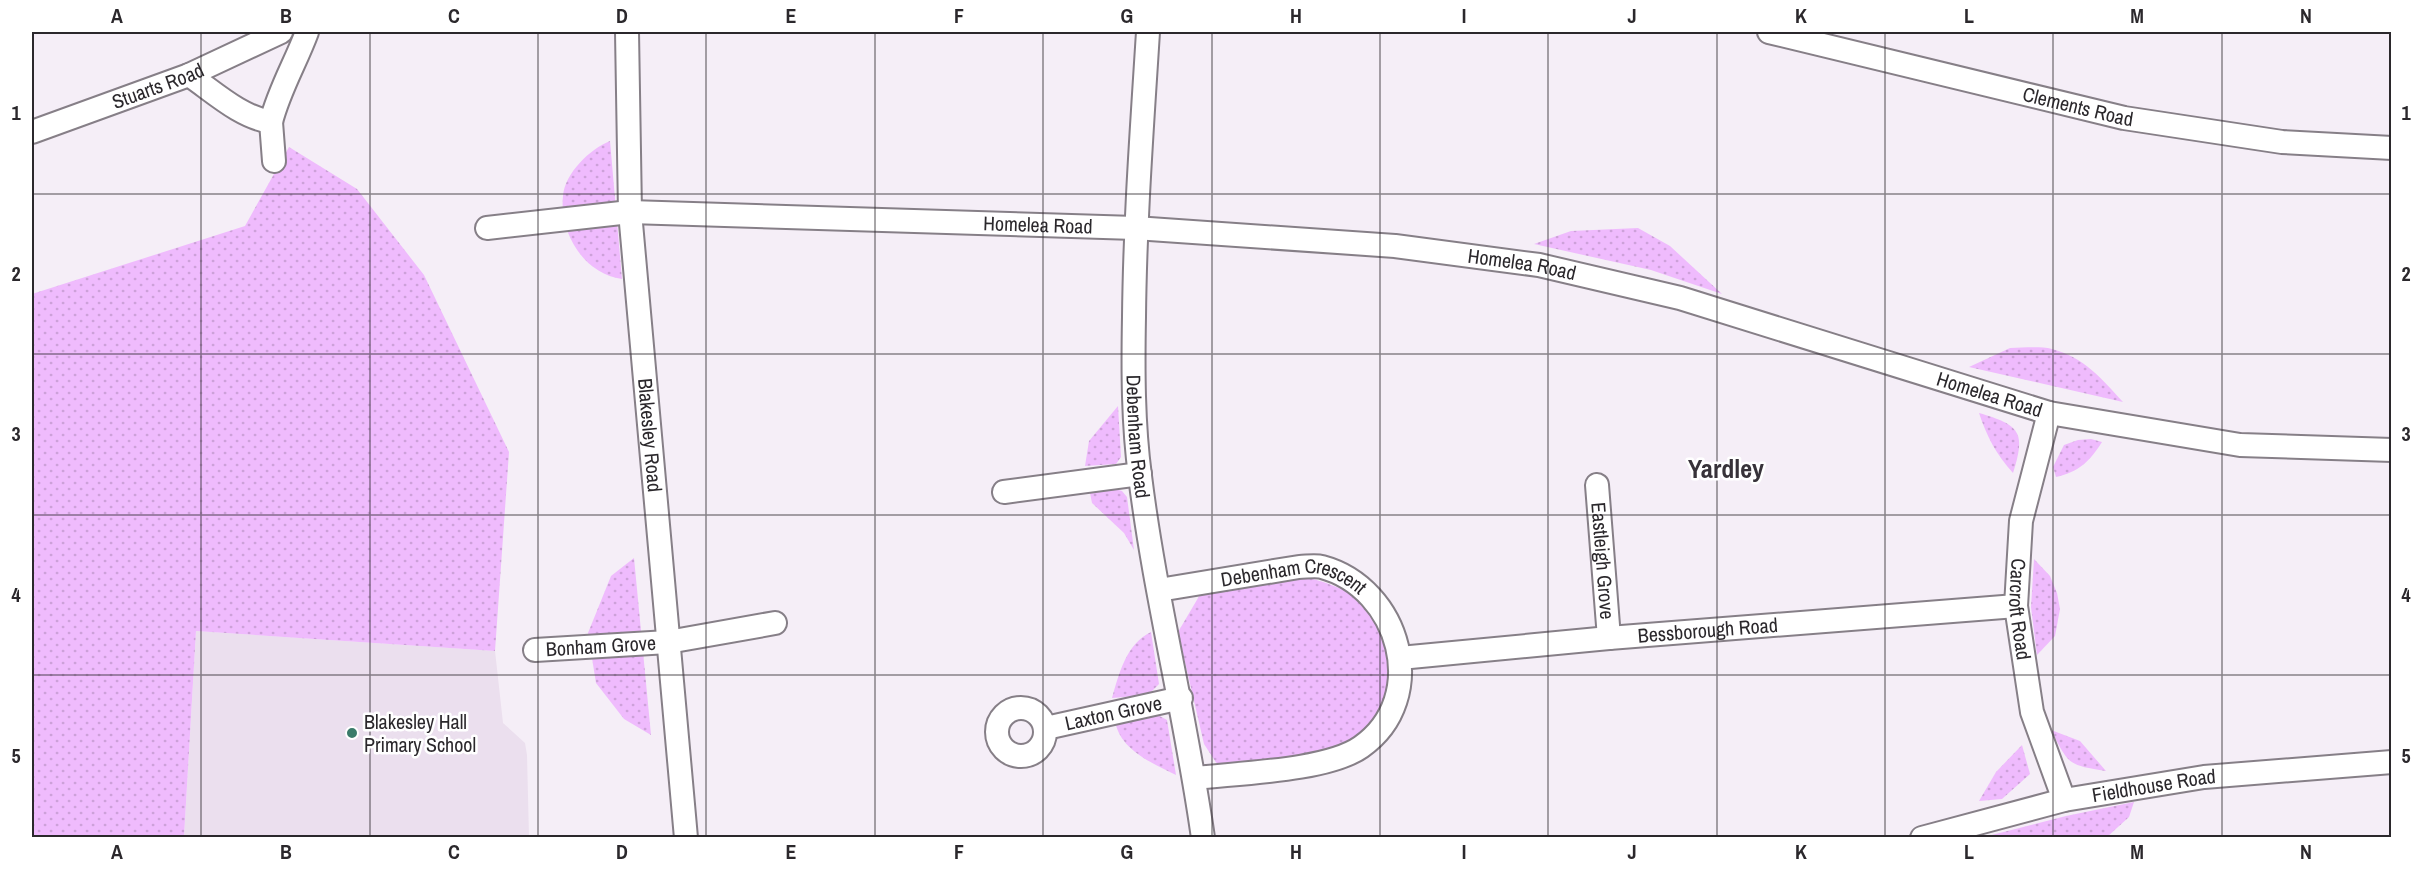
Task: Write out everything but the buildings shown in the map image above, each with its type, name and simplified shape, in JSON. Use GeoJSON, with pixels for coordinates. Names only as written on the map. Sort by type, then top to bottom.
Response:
{"type":"FeatureCollection","features":[{"type":"Feature","properties":{"kind":"street","name":"Stuarts Road"},"geometry":{"type":"LineString","coordinates":[[32,132],[189,75],[281,32]]}},
{"type":"Feature","properties":{"kind":"street"},"geometry":{"type":"LineString","coordinates":[[274,161],[271,122],[279,96],[307,32]]}},
{"type":"Feature","properties":{"kind":"street","name":"Blakesley Road"},"geometry":{"type":"LineString","coordinates":[[627,32],[630,212],[686,837]]}},
{"type":"Feature","properties":{"kind":"street","name":"Debenham Road"},"geometry":{"type":"LineString","coordinates":[[1148,32],[1135,228],[1133,386],[1140,474],[1159,590],[1195,778],[1203,837]]}},
{"type":"Feature","properties":{"kind":"street","name":"Clements Road"},"geometry":{"type":"LineString","coordinates":[[1769,32],[2124,118],[2282,142],[2391,148]]}},
{"type":"Feature","properties":{"kind":"street"},"geometry":{"type":"LineString","coordinates":[[189,75],[244,113],[256,119],[271,122]]}},
{"type":"Feature","properties":{"kind":"street","name":"Homelea Road"},"geometry":{"type":"LineString","coordinates":[[487,228],[630,212],[1135,228],[1395,246],[1539,265],[1680,298],[2049,413],[2240,445],[2391,450]]}},
{"type":"Feature","properties":{"kind":"street","name":"Carcroft Road"},"geometry":{"type":"LineString","coordinates":[[2049,413],[2021,520],[2016,606],[2032,712],[2064,800]]}},
{"type":"Feature","properties":{"kind":"street"},"geometry":{"type":"LineString","coordinates":[[1005,492],[1140,474]]}},
{"type":"Feature","properties":{"kind":"street","name":"Eastleigh Grove"},"geometry":{"type":"LineString","coordinates":[[1597,485],[1609,638]]}},
{"type":"Feature","properties":{"kind":"street","name":"Debenham Crescent"},"geometry":{"type":"LineString","coordinates":[[1159,590],[1299,567],[1320,567],[1341,574],[1376,602],[1391,628],[1400,658],[1398,698],[1389,718],[1361,747],[1322,763],[1195,778]]}},
{"type":"Feature","properties":{"kind":"street","name":"Bessborough Road"},"geometry":{"type":"LineString","coordinates":[[1400,658],[1609,638],[2016,606]]}},
{"type":"Feature","properties":{"kind":"street","name":"Bonham Grove"},"geometry":{"type":"LineString","coordinates":[[535,650],[668,642],[776,623]]}},
{"type":"Feature","properties":{"kind":"street","name":"Laxton Grove"},"geometry":{"type":"LineString","coordinates":[[1046,728],[1181,698]]}},
{"type":"Feature","properties":{"kind":"street","name":"Fieldhouse Road"},"geometry":{"type":"LineString","coordinates":[[1922,837],[2064,800],[2204,777],[2391,762]]}},
{"type":"Feature","properties":{"kind":"shaded area"},"geometry":{"type":"Polygon","coordinates":[[[610,141],[622,279],[608,276],[596,269],[577,250],[565,224],[563,210],[565,187],[573,171],[594,150],[610,141]]]}},
{"type":"Feature","properties":{"kind":"shaded area"},"geometry":{"type":"Polygon","coordinates":[[[289,147],[357,189],[424,275],[509,452],[495,651],[196,631],[184,837],[32,837],[32,294],[245,226],[289,147]]]}},
{"type":"Feature","properties":{"kind":"shaded area"},"geometry":{"type":"Polygon","coordinates":[[[1638,228],[1670,246],[1722,294],[1651,270],[1534,244],[1571,231],[1638,228]]]}},
{"type":"Feature","properties":{"kind":"shaded area"},"geometry":{"type":"Polygon","coordinates":[[[2010,348],[2047,348],[2074,357],[2092,370],[2123,402],[1969,367],[2010,348]]]}},
{"type":"Feature","properties":{"kind":"shaded area"},"geometry":{"type":"Polygon","coordinates":[[[1118,406],[1121,457],[1116,464],[1085,466],[1089,441],[1118,406]]]}},
{"type":"Feature","properties":{"kind":"shaded area"},"geometry":{"type":"Polygon","coordinates":[[[1979,413],[2011,426],[2016,432],[2019,448],[2013,473],[1993,445],[1979,413]]]}},
{"type":"Feature","properties":{"kind":"shaded area"},"geometry":{"type":"Polygon","coordinates":[[[2091,439],[2102,442],[2093,455],[2077,469],[2056,477],[2053,467],[2064,445],[2078,440],[2091,439]]]}},
{"type":"Feature","properties":{"kind":"shaded area"},"geometry":{"type":"Polygon","coordinates":[[[1108,487],[1122,491],[1127,497],[1134,550],[1124,533],[1092,503],[1089,488],[1108,487]]]}},
{"type":"Feature","properties":{"kind":"shaded area"},"geometry":{"type":"Polygon","coordinates":[[[634,558],[651,735],[624,719],[596,683],[588,633],[611,576],[634,558]]]}},
{"type":"Feature","properties":{"kind":"shaded area"},"geometry":{"type":"Polygon","coordinates":[[[2034,559],[2050,576],[2060,609],[2055,636],[2037,655],[2031,607],[2034,559]]]}},
{"type":"Feature","properties":{"kind":"shaded area"},"geometry":{"type":"Polygon","coordinates":[[[1310,578],[1336,587],[1361,600],[1374,612],[1381,623],[1390,652],[1391,668],[1388,699],[1382,713],[1364,733],[1332,752],[1283,760],[1217,764],[1204,744],[1178,632],[1201,593],[1310,578]]]}},
{"type":"Feature","properties":{"kind":"shaded area","name":"Blakesley Hall Primary School"},"geometry":{"type":"Polygon","coordinates":[[[196,631],[495,651],[503,723],[525,743],[529,837],[184,838],[196,631]]]}},
{"type":"Feature","properties":{"kind":"shaded area"},"geometry":{"type":"Polygon","coordinates":[[[1151,632],[1159,684],[1148,695],[1112,698],[1125,660],[1135,644],[1151,632]]]}},
{"type":"Feature","properties":{"kind":"shaded area"},"geometry":{"type":"Polygon","coordinates":[[[1154,713],[1167,720],[1176,775],[1157,766],[1130,748],[1118,731],[1115,721],[1154,713]]]}},
{"type":"Feature","properties":{"kind":"shaded area"},"geometry":{"type":"Polygon","coordinates":[[[2051,730],[2080,741],[2106,771],[2077,765],[2071,761],[2066,757],[2051,730]]]}},
{"type":"Feature","properties":{"kind":"shaded area"},"geometry":{"type":"Polygon","coordinates":[[[2022,745],[2030,774],[2002,799],[1979,801],[1996,772],[2022,745]]]}},
{"type":"Feature","properties":{"kind":"shaded area"},"geometry":{"type":"Polygon","coordinates":[[[2134,802],[2129,817],[2107,837],[1984,837],[2066,816],[2134,802]]]}},
{"type":"Feature","properties":{"kind":"place","name":"Blakesley Hall Primary School"},"geometry":{"type":"Point","coordinates":[352,733]}},
{"type":"Feature","properties":{"kind":"district","name":"Yardley"},"geometry":{"type":"Point","coordinates":[1726,469]}}]}
